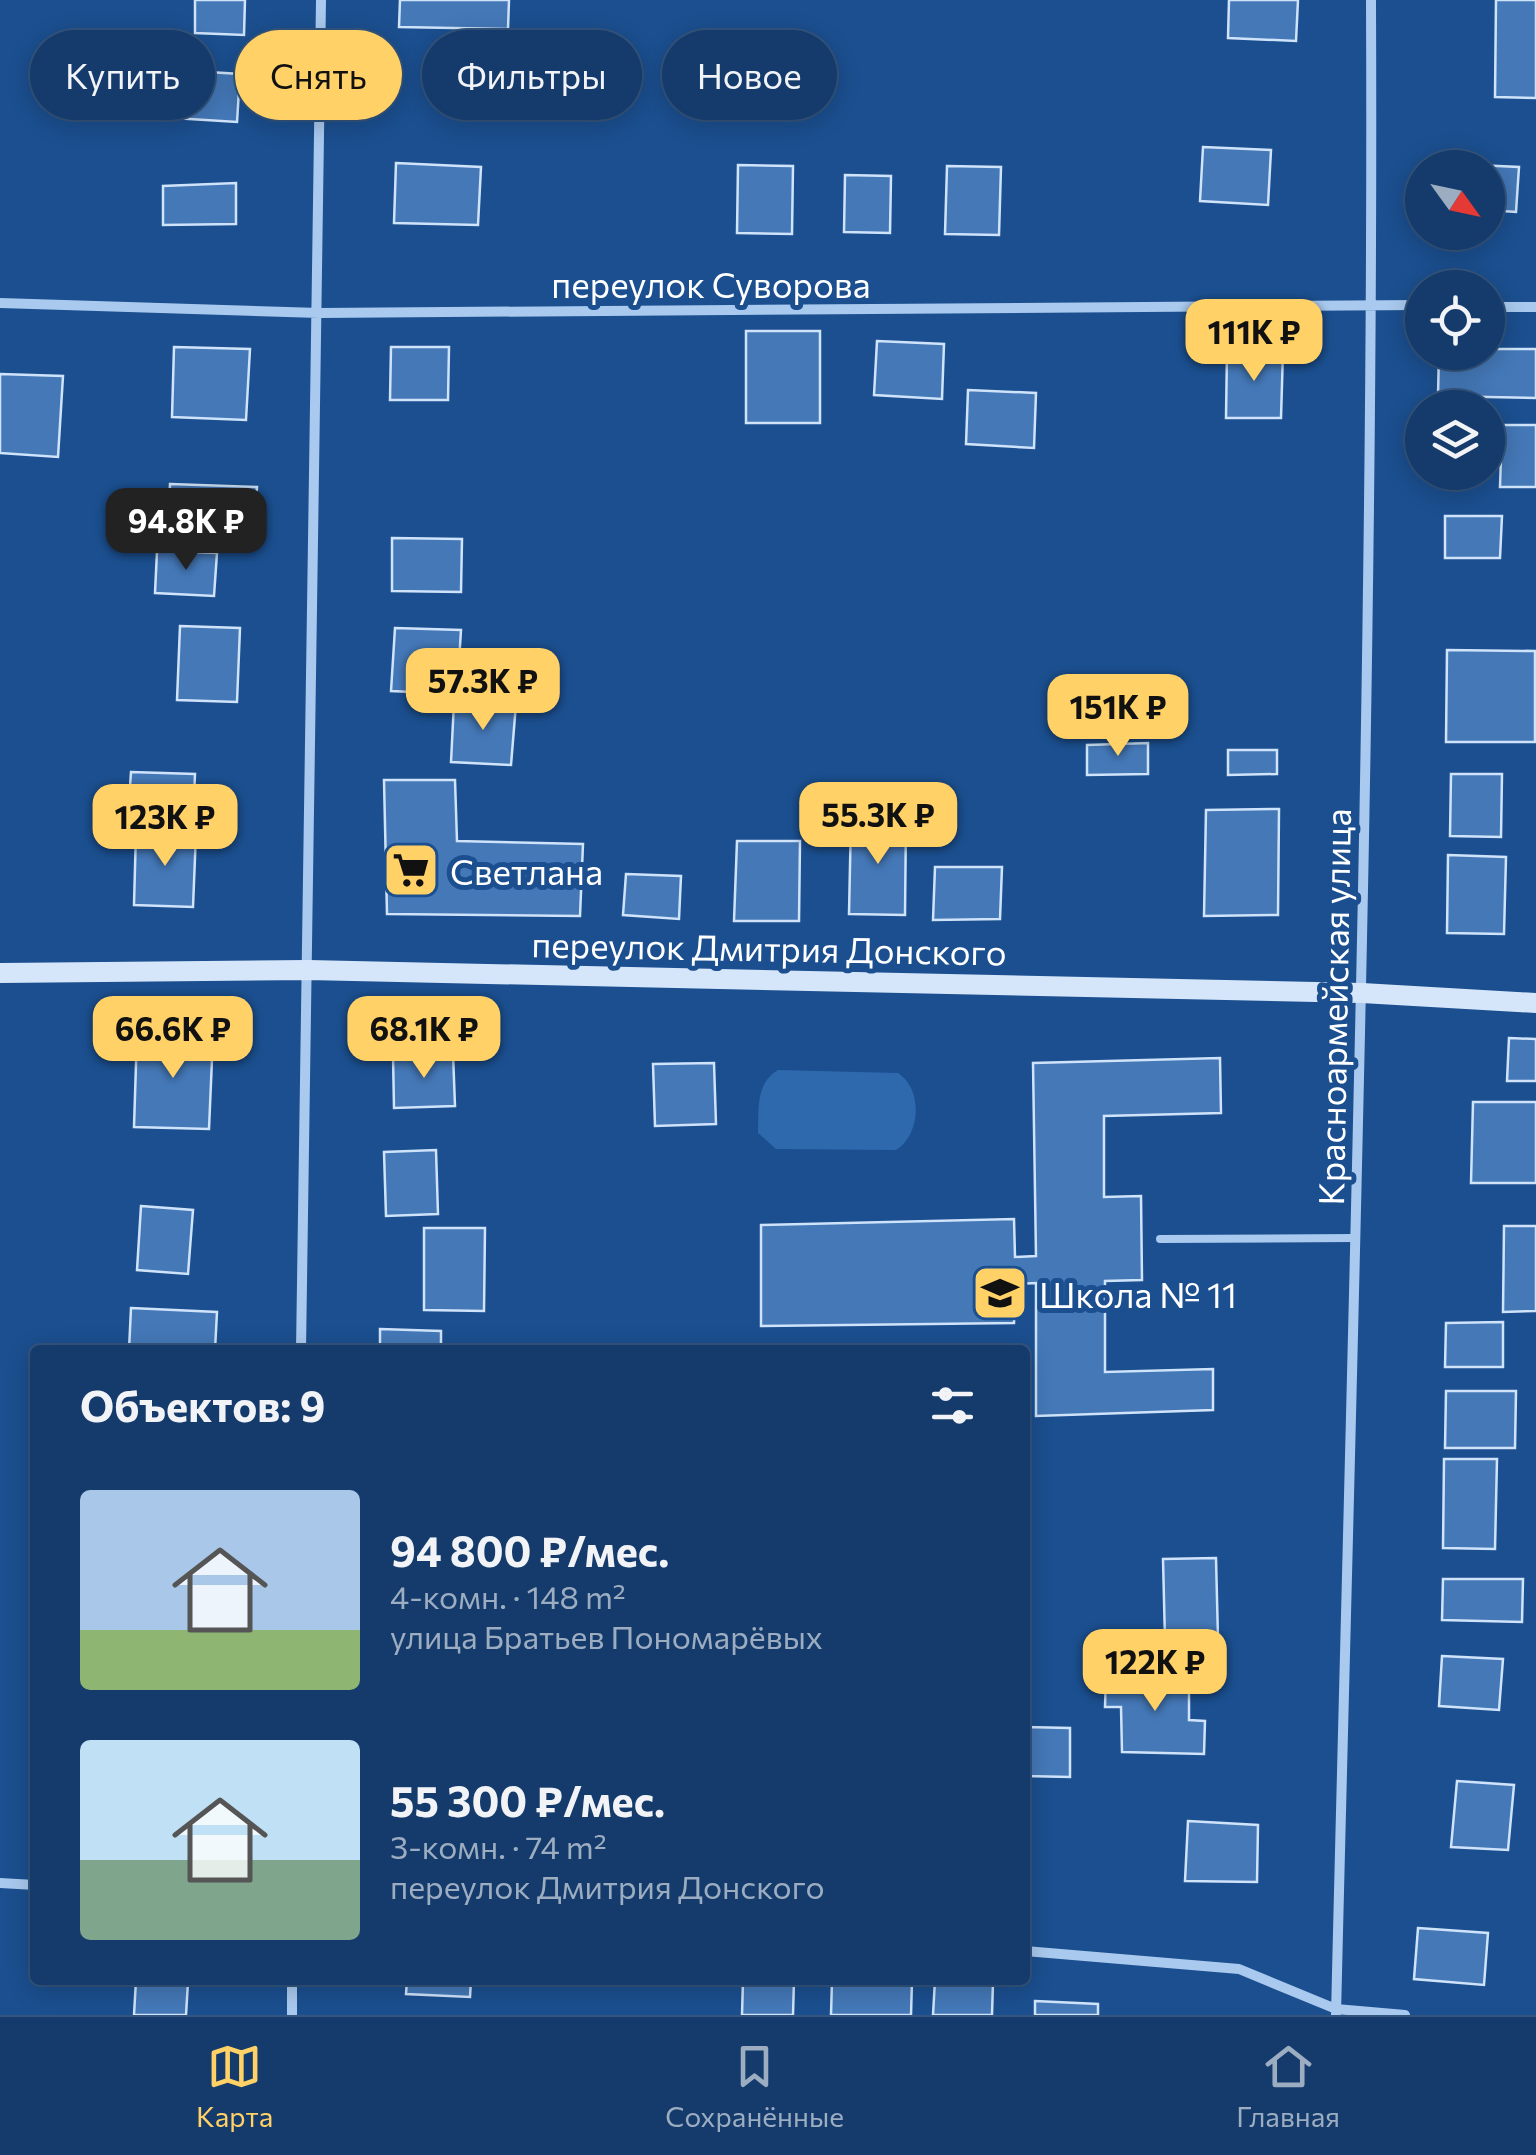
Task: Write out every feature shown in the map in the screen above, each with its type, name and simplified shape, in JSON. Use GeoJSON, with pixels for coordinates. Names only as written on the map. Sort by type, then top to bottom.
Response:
{"type":"FeatureCollection","features":[{"type":"Feature","properties":{"kind":"street"},"geometry":{"type":"LineString","coordinates":[[301,1345],[322,0]]}},
{"type":"Feature","properties":{"kind":"street","name":"Красноармейская улица"},"geometry":{"type":"LineString","coordinates":[[1336,2012],[1362,993],[1372,304],[1370,0]]}},
{"type":"Feature","properties":{"kind":"street","name":"переулок Суворова"},"geometry":{"type":"LineString","coordinates":[[0,303],[319,313],[1405,305]]}},
{"type":"Feature","properties":{"kind":"street"},"geometry":{"type":"LineString","coordinates":[[1505,307],[1536,308]]}},
{"type":"Feature","properties":{"kind":"street","name":"переулок Дмитрия Донского"},"geometry":{"type":"LineString","coordinates":[[0,974],[308,970],[1362,993],[1536,1004]]}},
{"type":"Feature","properties":{"kind":"street"},"geometry":{"type":"LineString","coordinates":[[0,1883],[30,1886]]}},
{"type":"Feature","properties":{"kind":"street"},"geometry":{"type":"LineString","coordinates":[[1030,1951],[1239,1969],[1336,2012],[1405,2015]]}},
{"type":"Feature","properties":{"kind":"street"},"geometry":{"type":"LineString","coordinates":[[292,1985],[292,2015]]}},
{"type":"Feature","properties":{"kind":"lane"},"geometry":{"type":"LineString","coordinates":[[1160,1238],[1354,1238]]}},
{"type":"Feature","properties":{"kind":"shaded area"},"geometry":{"type":"Polygon","coordinates":[[[778,1070],[898,1073],[906,1080],[915,1100],[910,1134],[896,1150],[776,1149],[758,1133],[758,1115],[765,1082],[778,1070]]]}},
{"type":"Feature","properties":{"kind":"building"},"geometry":{"type":"Polygon","coordinates":[[[195,0],[245,0],[244,30],[235,30],[235,35],[195,30],[195,0]]]}},
{"type":"Feature","properties":{"kind":"building"},"geometry":{"type":"Polygon","coordinates":[[[400,0],[509,0],[508,29],[399,27],[400,0]]]}},
{"type":"Feature","properties":{"kind":"building"},"geometry":{"type":"Polygon","coordinates":[[[1229,0],[1298,0],[1296,41],[1228,38],[1229,0]]]}},
{"type":"Feature","properties":{"kind":"building"},"geometry":{"type":"Polygon","coordinates":[[[1496,0],[1536,0],[1536,98],[1495,97],[1496,0]]]}},
{"type":"Feature","properties":{"kind":"building"},"geometry":{"type":"Polygon","coordinates":[[[215,72],[235,74],[237,122],[206,120],[215,120],[215,72]]]}},
{"type":"Feature","properties":{"kind":"building"},"geometry":{"type":"Polygon","coordinates":[[[1203,147],[1271,150],[1268,205],[1200,201],[1203,147]]]}},
{"type":"Feature","properties":{"kind":"building"},"geometry":{"type":"Polygon","coordinates":[[[396,163],[481,167],[478,225],[394,223],[396,163]]]}},
{"type":"Feature","properties":{"kind":"building"},"geometry":{"type":"Polygon","coordinates":[[[738,165],[793,166],[792,234],[737,233],[738,165]]]}},
{"type":"Feature","properties":{"kind":"building"},"geometry":{"type":"Polygon","coordinates":[[[947,166],[1001,167],[999,235],[945,234],[947,166]]]}},
{"type":"Feature","properties":{"kind":"building"},"geometry":{"type":"Polygon","coordinates":[[[1505,166],[1519,167],[1516,212],[1505,211],[1505,166]]]}},
{"type":"Feature","properties":{"kind":"building"},"geometry":{"type":"Polygon","coordinates":[[[845,175],[891,176],[890,233],[844,232],[845,175]]]}},
{"type":"Feature","properties":{"kind":"building"},"geometry":{"type":"Polygon","coordinates":[[[236,183],[236,224],[163,225],[163,186],[236,183]]]}},
{"type":"Feature","properties":{"kind":"building"},"geometry":{"type":"Polygon","coordinates":[[[746,331],[820,331],[820,423],[746,423],[746,331]]]}},
{"type":"Feature","properties":{"kind":"building"},"geometry":{"type":"Polygon","coordinates":[[[877,341],[944,344],[942,399],[874,395],[877,341]]]}},
{"type":"Feature","properties":{"kind":"building"},"geometry":{"type":"Polygon","coordinates":[[[174,347],[250,349],[246,420],[172,417],[174,347]]]}},
{"type":"Feature","properties":{"kind":"building"},"geometry":{"type":"Polygon","coordinates":[[[391,347],[449,347],[448,400],[390,400],[391,347]]]}},
{"type":"Feature","properties":{"kind":"building"},"geometry":{"type":"Polygon","coordinates":[[[1505,349],[1536,349],[1536,398],[1505,397],[1505,390],[1438,390],[1439,370],[1505,370],[1505,349]]]}},
{"type":"Feature","properties":{"kind":"building"},"geometry":{"type":"Polygon","coordinates":[[[1227,351],[1283,351],[1281,418],[1226,418],[1227,351]]]}},
{"type":"Feature","properties":{"kind":"building"},"geometry":{"type":"Polygon","coordinates":[[[0,374],[63,376],[58,457],[0,453],[0,374]]]}},
{"type":"Feature","properties":{"kind":"building"},"geometry":{"type":"Polygon","coordinates":[[[968,390],[1036,393],[1034,448],[966,444],[968,390]]]}},
{"type":"Feature","properties":{"kind":"building"},"geometry":{"type":"Polygon","coordinates":[[[1505,425],[1536,425],[1536,487],[1505,487],[1505,425]]]}},
{"type":"Feature","properties":{"kind":"building"},"geometry":{"type":"Polygon","coordinates":[[[170,484],[257,487],[253,550],[167,545],[170,484]]]}},
{"type":"Feature","properties":{"kind":"building"},"geometry":{"type":"Polygon","coordinates":[[[1445,516],[1502,516],[1500,558],[1445,558],[1445,516]]]}},
{"type":"Feature","properties":{"kind":"building"},"geometry":{"type":"Polygon","coordinates":[[[392,538],[462,539],[461,592],[392,591],[392,538]]]}},
{"type":"Feature","properties":{"kind":"building"},"geometry":{"type":"Polygon","coordinates":[[[157,551],[217,553],[214,596],[155,593],[157,551]]]}},
{"type":"Feature","properties":{"kind":"building"},"geometry":{"type":"Polygon","coordinates":[[[180,626],[240,628],[237,702],[177,700],[180,626]]]}},
{"type":"Feature","properties":{"kind":"building"},"geometry":{"type":"Polygon","coordinates":[[[395,628],[461,630],[457,694],[391,691],[395,628]]]}},
{"type":"Feature","properties":{"kind":"building"},"geometry":{"type":"Polygon","coordinates":[[[1447,650],[1535,651],[1535,742],[1446,742],[1447,650]]]}},
{"type":"Feature","properties":{"kind":"building"},"geometry":{"type":"Polygon","coordinates":[[[454,702],[516,704],[511,765],[451,762],[454,702]]]}},
{"type":"Feature","properties":{"kind":"building"},"geometry":{"type":"Polygon","coordinates":[[[1148,743],[1148,774],[1087,775],[1087,745],[1148,743]]]}},
{"type":"Feature","properties":{"kind":"building"},"geometry":{"type":"Polygon","coordinates":[[[1228,750],[1277,750],[1277,774],[1228,775],[1228,750]]]}},
{"type":"Feature","properties":{"kind":"building"},"geometry":{"type":"Polygon","coordinates":[[[131,772],[195,774],[193,820],[128,817],[131,772]]]}},
{"type":"Feature","properties":{"kind":"building"},"geometry":{"type":"Polygon","coordinates":[[[1451,774],[1502,774],[1501,837],[1450,836],[1451,774]]]}},
{"type":"Feature","properties":{"kind":"building"},"geometry":{"type":"Polygon","coordinates":[[[384,780],[455,780],[457,841],[583,844],[580,916],[387,914],[384,780]]]}},
{"type":"Feature","properties":{"kind":"building"},"geometry":{"type":"Polygon","coordinates":[[[1279,809],[1278,915],[1204,916],[1206,810],[1279,809]]]}},
{"type":"Feature","properties":{"kind":"building"},"geometry":{"type":"Polygon","coordinates":[[[906,818],[905,915],[849,914],[851,819],[906,818]]]}},
{"type":"Feature","properties":{"kind":"building"},"geometry":{"type":"Polygon","coordinates":[[[136,831],[196,833],[193,907],[134,905],[136,831]]]}},
{"type":"Feature","properties":{"kind":"building"},"geometry":{"type":"Polygon","coordinates":[[[737,841],[800,841],[799,921],[734,921],[737,841]]]}},
{"type":"Feature","properties":{"kind":"building"},"geometry":{"type":"Polygon","coordinates":[[[1448,855],[1506,857],[1504,934],[1447,933],[1448,855]]]}},
{"type":"Feature","properties":{"kind":"building"},"geometry":{"type":"Polygon","coordinates":[[[935,867],[1002,867],[1000,919],[933,920],[935,867]]]}},
{"type":"Feature","properties":{"kind":"building"},"geometry":{"type":"Polygon","coordinates":[[[626,874],[681,876],[679,919],[623,915],[626,874]]]}},
{"type":"Feature","properties":{"kind":"building"},"geometry":{"type":"Polygon","coordinates":[[[137,1033],[213,1036],[209,1129],[134,1127],[137,1033]]]}},
{"type":"Feature","properties":{"kind":"building"},"geometry":{"type":"Polygon","coordinates":[[[1509,1038],[1536,1039],[1536,1081],[1507,1081],[1509,1038]]]}},
{"type":"Feature","properties":{"kind":"building"},"geometry":{"type":"Polygon","coordinates":[[[453,1053],[455,1106],[394,1108],[393,1055],[453,1053]]]}},
{"type":"Feature","properties":{"kind":"building"},"geometry":{"type":"Polygon","coordinates":[[[1220,1058],[1221,1113],[1104,1116],[1104,1197],[1141,1196],[1142,1280],[1105,1281],[1105,1372],[1213,1369],[1213,1410],[1036,1416],[1036,1283],[1015,1284],[1014,1323],[761,1326],[761,1225],[1014,1219],[1015,1257],[1036,1256],[1033,1063],[1220,1058]]]}},
{"type":"Feature","properties":{"kind":"building"},"geometry":{"type":"Polygon","coordinates":[[[714,1063],[716,1124],[655,1126],[653,1064],[714,1063]]]}},
{"type":"Feature","properties":{"kind":"building"},"geometry":{"type":"Polygon","coordinates":[[[1473,1102],[1536,1102],[1536,1183],[1471,1183],[1473,1102]]]}},
{"type":"Feature","properties":{"kind":"building"},"geometry":{"type":"Polygon","coordinates":[[[436,1150],[438,1214],[386,1216],[384,1152],[436,1150]]]}},
{"type":"Feature","properties":{"kind":"building"},"geometry":{"type":"Polygon","coordinates":[[[141,1206],[193,1210],[188,1274],[137,1270],[141,1206]]]}},
{"type":"Feature","properties":{"kind":"building"},"geometry":{"type":"Polygon","coordinates":[[[1504,1226],[1536,1226],[1536,1311],[1503,1312],[1504,1226]]]}},
{"type":"Feature","properties":{"kind":"building"},"geometry":{"type":"Polygon","coordinates":[[[424,1228],[485,1228],[484,1311],[424,1310],[424,1228]]]}},
{"type":"Feature","properties":{"kind":"building"},"geometry":{"type":"Polygon","coordinates":[[[131,1308],[217,1312],[215,1345],[129,1345],[131,1308]]]}},
{"type":"Feature","properties":{"kind":"building"},"geometry":{"type":"Polygon","coordinates":[[[1503,1322],[1503,1367],[1445,1367],[1446,1323],[1503,1322]]]}},
{"type":"Feature","properties":{"kind":"building"},"geometry":{"type":"Polygon","coordinates":[[[380,1329],[441,1331],[441,1345],[380,1345],[380,1329]]]}},
{"type":"Feature","properties":{"kind":"building"},"geometry":{"type":"Polygon","coordinates":[[[1446,1391],[1516,1391],[1515,1448],[1445,1448],[1446,1391]]]}},
{"type":"Feature","properties":{"kind":"building"},"geometry":{"type":"Polygon","coordinates":[[[1444,1459],[1497,1459],[1495,1549],[1443,1548],[1444,1459]]]}},
{"type":"Feature","properties":{"kind":"building"},"geometry":{"type":"Polygon","coordinates":[[[1216,1558],[1218,1639],[1165,1640],[1163,1559],[1216,1558]]]}},
{"type":"Feature","properties":{"kind":"building"},"geometry":{"type":"Polygon","coordinates":[[[1443,1579],[1523,1579],[1522,1622],[1442,1620],[1443,1579]]]}},
{"type":"Feature","properties":{"kind":"building"},"geometry":{"type":"Polygon","coordinates":[[[1442,1656],[1503,1659],[1499,1710],[1439,1706],[1442,1656]]]}},
{"type":"Feature","properties":{"kind":"building"},"geometry":{"type":"Polygon","coordinates":[[[1160,1673],[1161,1682],[1189,1681],[1189,1720],[1205,1721],[1204,1754],[1122,1752],[1121,1707],[1105,1707],[1106,1674],[1160,1673]]]}},
{"type":"Feature","properties":{"kind":"building"},"geometry":{"type":"Polygon","coordinates":[[[1030,1727],[1070,1728],[1070,1777],[1030,1776],[1030,1727]]]}},
{"type":"Feature","properties":{"kind":"building"},"geometry":{"type":"Polygon","coordinates":[[[1457,1781],[1514,1785],[1508,1850],[1451,1847],[1457,1781]]]}},
{"type":"Feature","properties":{"kind":"building"},"geometry":{"type":"Polygon","coordinates":[[[1188,1821],[1258,1825],[1257,1882],[1185,1881],[1188,1821]]]}},
{"type":"Feature","properties":{"kind":"building"},"geometry":{"type":"Polygon","coordinates":[[[1418,1928],[1488,1933],[1484,1985],[1414,1979],[1418,1928]]]}},
{"type":"Feature","properties":{"kind":"building"},"geometry":{"type":"Polygon","coordinates":[[[136,1985],[188,1985],[186,2015],[134,2015],[136,1985]]]}},
{"type":"Feature","properties":{"kind":"building"},"geometry":{"type":"Polygon","coordinates":[[[407,1985],[471,1985],[470,1997],[406,1994],[407,1985]]]}},
{"type":"Feature","properties":{"kind":"building"},"geometry":{"type":"Polygon","coordinates":[[[743,1985],[794,1985],[793,2015],[742,2015],[743,1985]]]}},
{"type":"Feature","properties":{"kind":"building"},"geometry":{"type":"Polygon","coordinates":[[[832,1985],[912,1985],[911,2015],[831,2015],[832,1985]]]}},
{"type":"Feature","properties":{"kind":"building"},"geometry":{"type":"Polygon","coordinates":[[[935,1985],[993,1985],[992,2015],[933,2015],[935,1985]]]}},
{"type":"Feature","properties":{"kind":"building"},"geometry":{"type":"Polygon","coordinates":[[[1035,2001],[1098,2004],[1098,2015],[1035,2015],[1035,2001]]]}},
{"type":"Feature","properties":{"kind":"place","name":"Светлана"},"geometry":{"type":"Point","coordinates":[411,870]}},
{"type":"Feature","properties":{"kind":"place","name":"Школа № 11"},"geometry":{"type":"Point","coordinates":[1000,1293]}}]}
